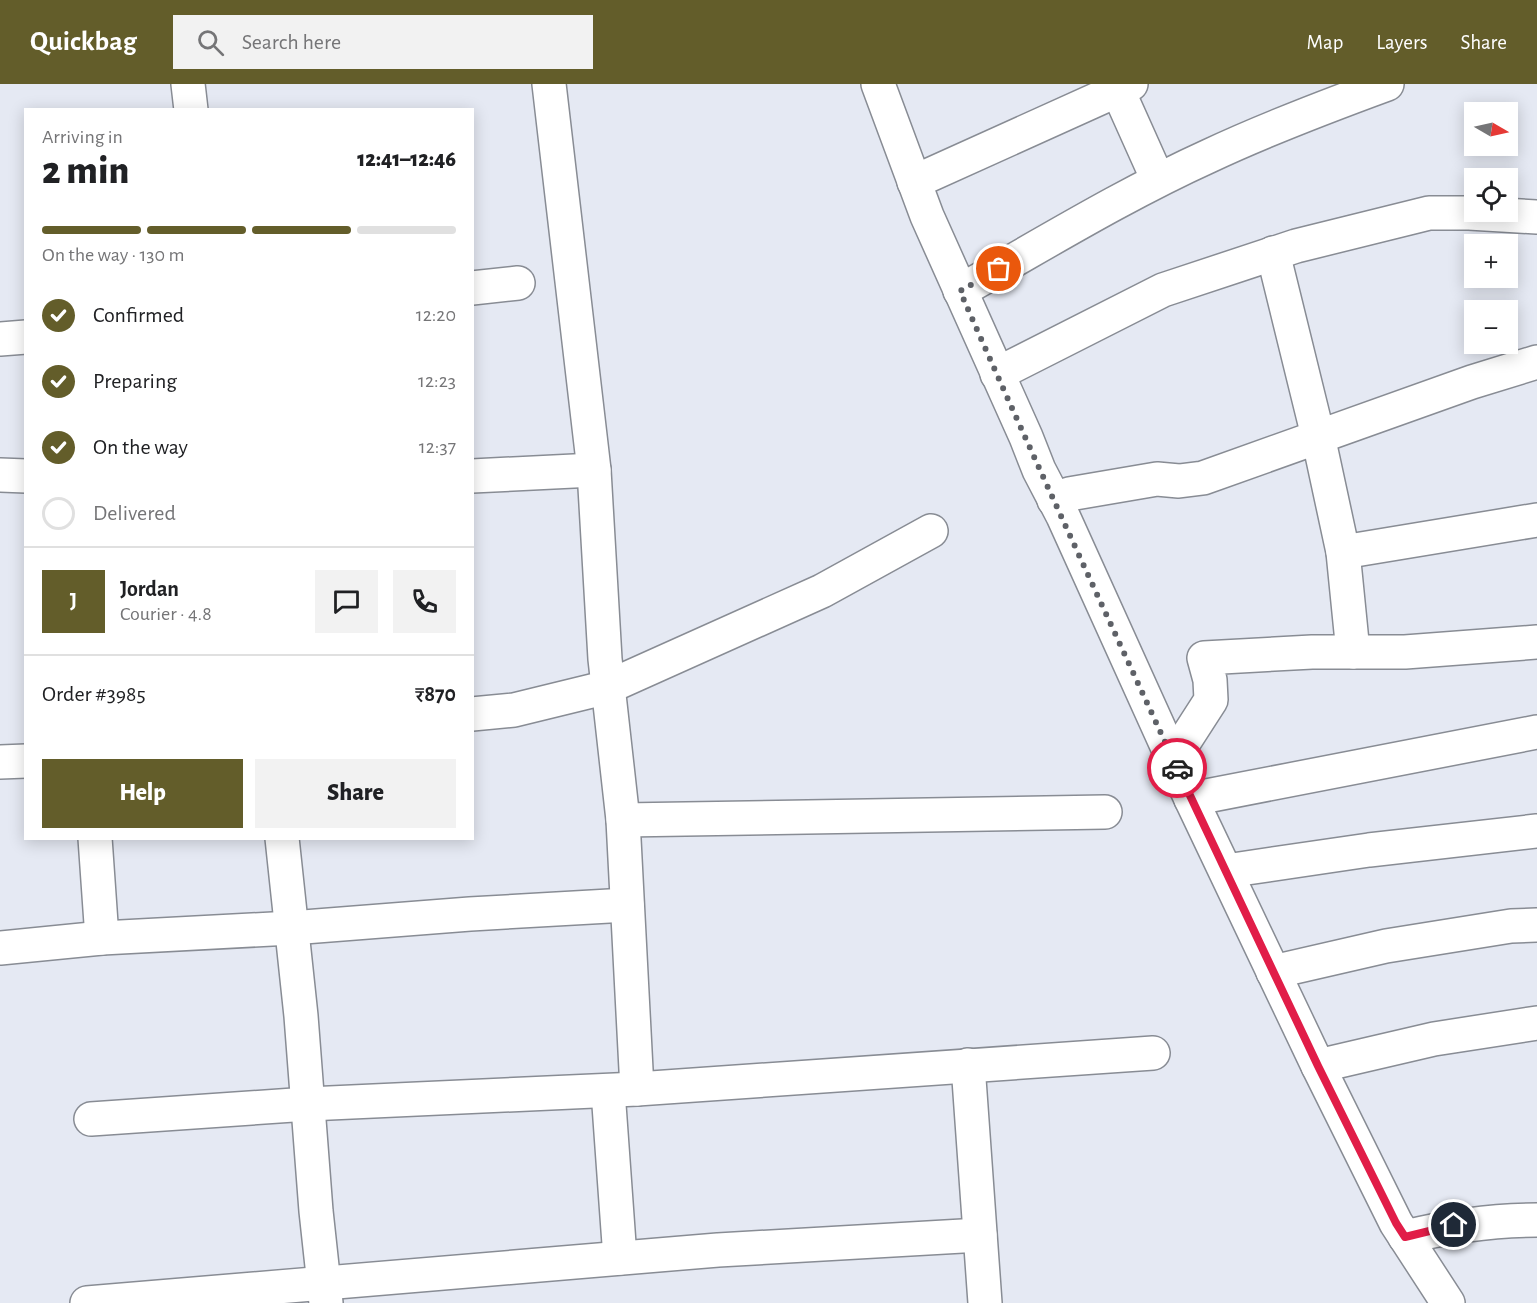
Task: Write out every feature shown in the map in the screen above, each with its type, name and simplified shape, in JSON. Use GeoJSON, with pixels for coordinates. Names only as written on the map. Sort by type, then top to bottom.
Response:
{"type":"FeatureCollection","features":[{"type":"Feature","properties":{"kind":"street"},"geometry":{"type":"LineString","coordinates":[[188,84],[191,108]]}},
{"type":"Feature","properties":{"kind":"street"},"geometry":{"type":"LineString","coordinates":[[549,84],[594,470],[608,687],[623,820],[627,905],[620,1258]]}},
{"type":"Feature","properties":{"kind":"street"},"geometry":{"type":"LineString","coordinates":[[878,84],[927,216],[1039,470],[1191,799],[1318,1066],[1405,1237],[1448,1303]]}},
{"type":"Feature","properties":{"kind":"street"},"geometry":{"type":"LineString","coordinates":[[960,291],[1158,180],[1210,155],[1387,84]]}},
{"type":"Feature","properties":{"kind":"street"},"geometry":{"type":"LineString","coordinates":[[914,182],[1121,86],[1158,180]]}},
{"type":"Feature","properties":{"kind":"street"},"geometry":{"type":"LineString","coordinates":[[997,374],[1163,290],[1296,246],[1429,213],[1537,217]]}},
{"type":"Feature","properties":{"kind":"street"},"geometry":{"type":"LineString","coordinates":[[1273,254],[1318,436],[1343,552],[1353,652]]}},
{"type":"Feature","properties":{"kind":"street"},"geometry":{"type":"LineString","coordinates":[[474,288],[518,283]]}},
{"type":"Feature","properties":{"kind":"street"},"geometry":{"type":"LineString","coordinates":[[0,339],[24,336]]}},
{"type":"Feature","properties":{"kind":"street"},"geometry":{"type":"LineString","coordinates":[[1054,500],[1069,495],[1156,479],[1179,482],[1203,478],[1472,382],[1537,362]]}},
{"type":"Feature","properties":{"kind":"street"},"geometry":{"type":"LineString","coordinates":[[474,476],[594,470]]}},
{"type":"Feature","properties":{"kind":"street"},"geometry":{"type":"LineString","coordinates":[[0,475],[24,476]]}},
{"type":"Feature","properties":{"kind":"street"},"geometry":{"type":"LineString","coordinates":[[1343,552],[1537,520]]}},
{"type":"Feature","properties":{"kind":"street"},"geometry":{"type":"LineString","coordinates":[[474,714],[514,710],[608,687],[822,591],[931,531]]}},
{"type":"Feature","properties":{"kind":"street"},"geometry":{"type":"LineString","coordinates":[[1173,759],[1211,700],[1210,680],[1204,658],[1312,652],[1405,652],[1537,642]]}},
{"type":"Feature","properties":{"kind":"street"},"geometry":{"type":"LineString","coordinates":[[1191,799],[1537,732]]}},
{"type":"Feature","properties":{"kind":"street"},"geometry":{"type":"LineString","coordinates":[[0,762],[24,761]]}},
{"type":"Feature","properties":{"kind":"street"},"geometry":{"type":"LineString","coordinates":[[623,820],[1105,812]]}},
{"type":"Feature","properties":{"kind":"street"},"geometry":{"type":"LineString","coordinates":[[1226,871],[1369,850],[1537,831]]}},
{"type":"Feature","properties":{"kind":"street"},"geometry":{"type":"LineString","coordinates":[[95,840],[102,938]]}},
{"type":"Feature","properties":{"kind":"street"},"geometry":{"type":"LineString","coordinates":[[282,840],[325,1294]]}},
{"type":"Feature","properties":{"kind":"street"},"geometry":{"type":"LineString","coordinates":[[0,948],[102,938],[291,928],[627,905]]}},
{"type":"Feature","properties":{"kind":"street"},"geometry":{"type":"LineString","coordinates":[[1273,972],[1386,946],[1511,926],[1537,925]]}},
{"type":"Feature","properties":{"kind":"street"},"geometry":{"type":"LineString","coordinates":[[1318,1066],[1434,1038],[1537,1023]]}},
{"type":"Feature","properties":{"kind":"street"},"geometry":{"type":"LineString","coordinates":[[91,1119],[308,1104],[622,1090],[1153,1053]]}},
{"type":"Feature","properties":{"kind":"street"},"geometry":{"type":"LineString","coordinates":[[968,1065],[985,1303]]}},
{"type":"Feature","properties":{"kind":"street"},"geometry":{"type":"LineString","coordinates":[[1405,1237],[1454,1225],[1537,1220]]}},
{"type":"Feature","properties":{"kind":"street"},"geometry":{"type":"LineString","coordinates":[[87,1303],[325,1294],[620,1258],[980,1235]]}},
{"type":"Feature","properties":{"kind":"way so far"},"geometry":{"type":"LineString","coordinates":[[999,269],[960,291],[1039,470],[1063,516],[1177,768]]}},
{"type":"Feature","properties":{"kind":"route"},"geometry":{"type":"LineString","coordinates":[[1177,768],[1318,1066],[1396,1223],[1405,1237],[1454,1225]]}}]}
